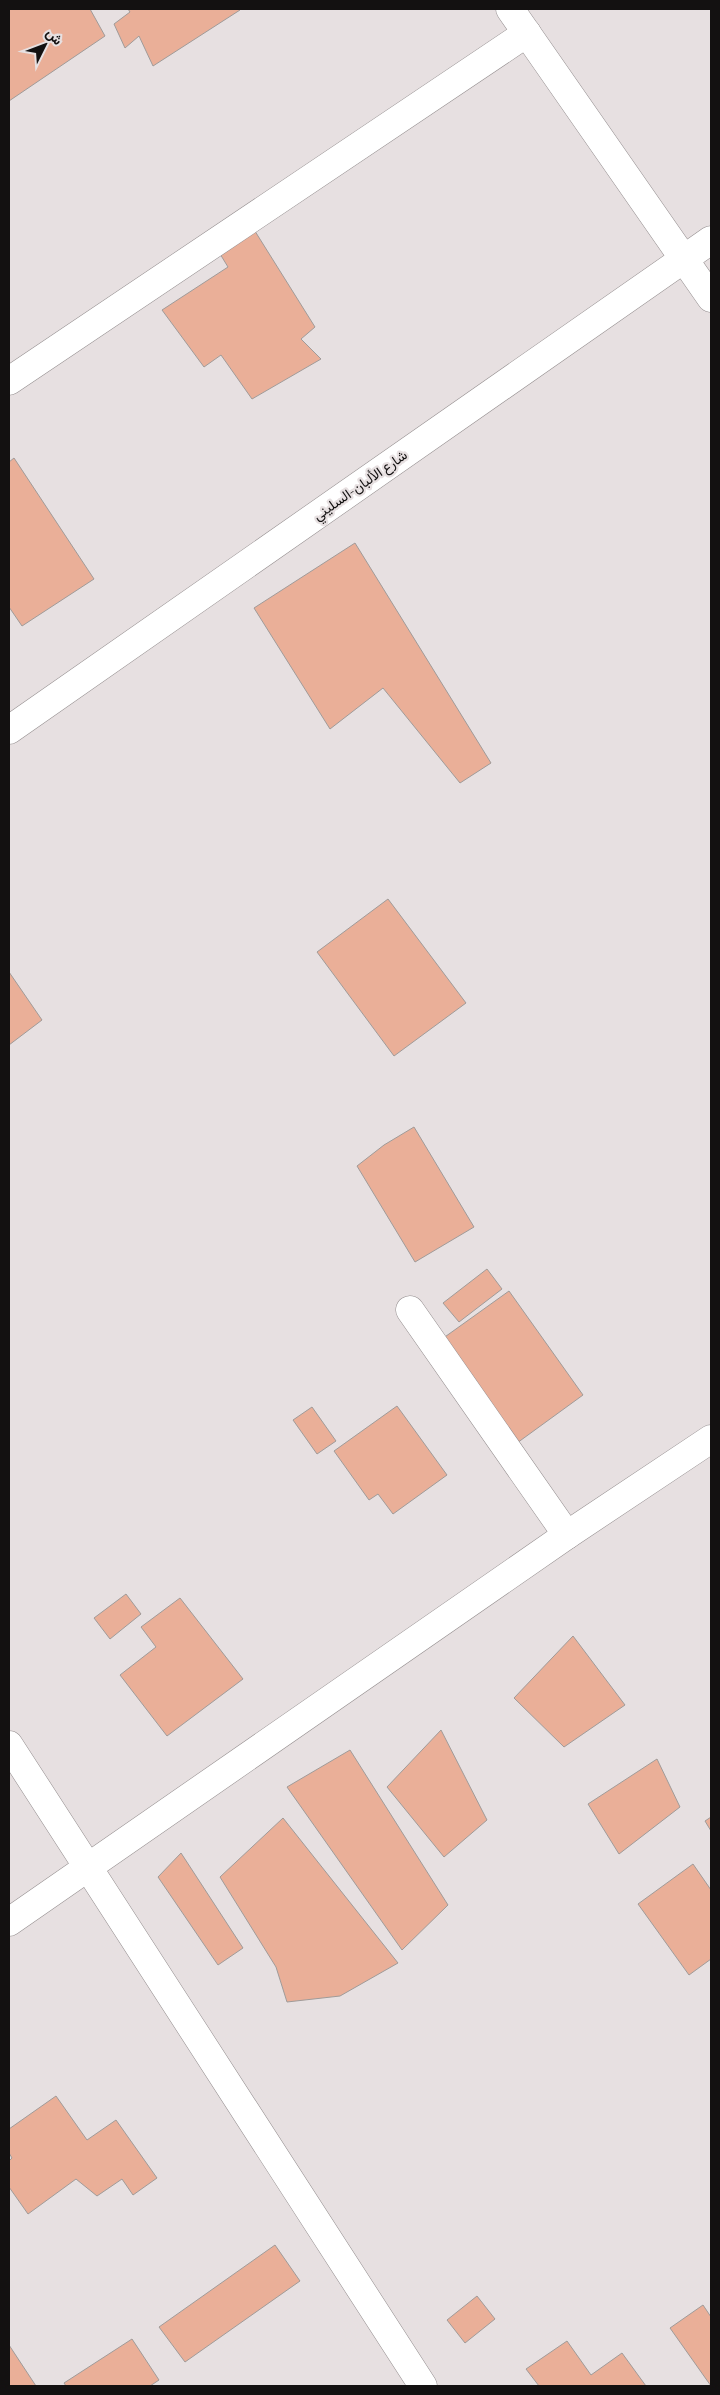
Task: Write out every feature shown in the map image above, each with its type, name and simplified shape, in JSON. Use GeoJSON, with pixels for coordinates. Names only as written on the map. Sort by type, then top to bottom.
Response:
{"type":"FeatureCollection","features":[{"type":"Feature","properties":{"kind":"street"},"geometry":{"type":"LineString","coordinates":[[510,9],[711,298]]}},
{"type":"Feature","properties":{"kind":"street"},"geometry":{"type":"LineString","coordinates":[[9,381],[527,33]]}},
{"type":"Feature","properties":{"kind":"street","name":"شارع الألبان-السليني"},"geometry":{"type":"LineString","coordinates":[[9,730],[711,240]]}},
{"type":"Feature","properties":{"kind":"street"},"geometry":{"type":"LineString","coordinates":[[410,1310],[567,1535]]}},
{"type":"Feature","properties":{"kind":"street"},"geometry":{"type":"LineString","coordinates":[[9,1922],[567,1535],[711,1439]]}},
{"type":"Feature","properties":{"kind":"street"},"geometry":{"type":"LineString","coordinates":[[9,1745],[423,2386]]}},
{"type":"Feature","properties":{"kind":"building"},"geometry":{"type":"Polygon","coordinates":[[[9,9],[90,9],[105,36],[9,101],[9,9]]]}},
{"type":"Feature","properties":{"kind":"building"},"geometry":{"type":"Polygon","coordinates":[[[128,9],[240,10],[153,66],[139,36],[125,48],[114,24],[130,12],[128,9]]]}},
{"type":"Feature","properties":{"kind":"building"},"geometry":{"type":"Polygon","coordinates":[[[248,220],[315,327],[301,339],[321,359],[252,399],[221,355],[204,367],[162,310],[228,267],[214,244],[248,220]]]}},
{"type":"Feature","properties":{"kind":"building"},"geometry":{"type":"Polygon","coordinates":[[[14,458],[94,579],[22,626],[9,607],[9,462],[14,458]]]}},
{"type":"Feature","properties":{"kind":"building"},"geometry":{"type":"Polygon","coordinates":[[[355,543],[491,763],[460,783],[383,688],[330,729],[254,608],[355,543]]]}},
{"type":"Feature","properties":{"kind":"building"},"geometry":{"type":"Polygon","coordinates":[[[388,899],[466,1003],[394,1056],[317,952],[388,899]]]}},
{"type":"Feature","properties":{"kind":"building"},"geometry":{"type":"Polygon","coordinates":[[[9,972],[42,1020],[9,1045],[9,972]]]}},
{"type":"Feature","properties":{"kind":"building"},"geometry":{"type":"Polygon","coordinates":[[[414,1127],[474,1227],[415,1262],[357,1166],[384,1145],[414,1127]]]}},
{"type":"Feature","properties":{"kind":"building"},"geometry":{"type":"Polygon","coordinates":[[[487,1269],[502,1289],[459,1322],[443,1303],[487,1269]]]}},
{"type":"Feature","properties":{"kind":"building"},"geometry":{"type":"Polygon","coordinates":[[[509,1291],[583,1395],[517,1443],[442,1339],[509,1291]]]}},
{"type":"Feature","properties":{"kind":"building"},"geometry":{"type":"Polygon","coordinates":[[[397,1406],[447,1475],[393,1514],[378,1494],[369,1500],[334,1451],[397,1406]]]}},
{"type":"Feature","properties":{"kind":"building"},"geometry":{"type":"Polygon","coordinates":[[[312,1407],[336,1441],[317,1454],[293,1420],[312,1407]]]}},
{"type":"Feature","properties":{"kind":"building"},"geometry":{"type":"Polygon","coordinates":[[[126,1594],[141,1614],[110,1639],[94,1618],[126,1594]]]}},
{"type":"Feature","properties":{"kind":"building"},"geometry":{"type":"Polygon","coordinates":[[[180,1598],[243,1679],[167,1736],[120,1675],[156,1647],[141,1627],[180,1598]]]}},
{"type":"Feature","properties":{"kind":"building"},"geometry":{"type":"Polygon","coordinates":[[[573,1636],[625,1705],[564,1747],[514,1698],[573,1636]]]}},
{"type":"Feature","properties":{"kind":"building"},"geometry":{"type":"Polygon","coordinates":[[[441,1730],[487,1820],[444,1857],[387,1787],[441,1730]]]}},
{"type":"Feature","properties":{"kind":"building"},"geometry":{"type":"Polygon","coordinates":[[[350,1750],[448,1905],[402,1950],[287,1787],[350,1750]]]}},
{"type":"Feature","properties":{"kind":"building"},"geometry":{"type":"Polygon","coordinates":[[[657,1759],[680,1807],[619,1854],[588,1804],[657,1759]]]}},
{"type":"Feature","properties":{"kind":"building"},"geometry":{"type":"Polygon","coordinates":[[[711,1817],[711,1831],[705,1821],[711,1817]]]}},
{"type":"Feature","properties":{"kind":"building"},"geometry":{"type":"Polygon","coordinates":[[[283,1818],[398,1963],[340,1996],[287,2002],[276,1967],[220,1877],[283,1818]]]}},
{"type":"Feature","properties":{"kind":"building"},"geometry":{"type":"Polygon","coordinates":[[[181,1853],[243,1948],[218,1965],[158,1877],[181,1853]]]}},
{"type":"Feature","properties":{"kind":"building"},"geometry":{"type":"Polygon","coordinates":[[[693,1864],[711,1890],[711,1959],[689,1975],[638,1904],[693,1864]]]}},
{"type":"Feature","properties":{"kind":"building"},"geometry":{"type":"Polygon","coordinates":[[[56,2096],[87,2140],[116,2120],[157,2178],[133,2195],[122,2179],[97,2196],[76,2179],[28,2214],[9,2187],[9,2161],[12,2158],[9,2153],[9,2129],[56,2096]]]}},
{"type":"Feature","properties":{"kind":"building"},"geometry":{"type":"Polygon","coordinates":[[[275,2245],[300,2281],[185,2362],[159,2327],[275,2245]]]}},
{"type":"Feature","properties":{"kind":"building"},"geometry":{"type":"Polygon","coordinates":[[[477,2296],[495,2319],[465,2343],[447,2320],[477,2296]]]}},
{"type":"Feature","properties":{"kind":"building"},"geometry":{"type":"Polygon","coordinates":[[[703,2305],[711,2317],[711,2386],[670,2328],[703,2305]]]}},
{"type":"Feature","properties":{"kind":"building"},"geometry":{"type":"Polygon","coordinates":[[[132,2339],[159,2380],[150,2386],[66,2386],[64,2383],[132,2339]]]}},
{"type":"Feature","properties":{"kind":"building"},"geometry":{"type":"Polygon","coordinates":[[[567,2341],[591,2375],[622,2353],[646,2386],[539,2386],[526,2369],[567,2341]]]}},
{"type":"Feature","properties":{"kind":"building"},"geometry":{"type":"Polygon","coordinates":[[[9,2345],[36,2386],[9,2386],[9,2345]]]}}]}
